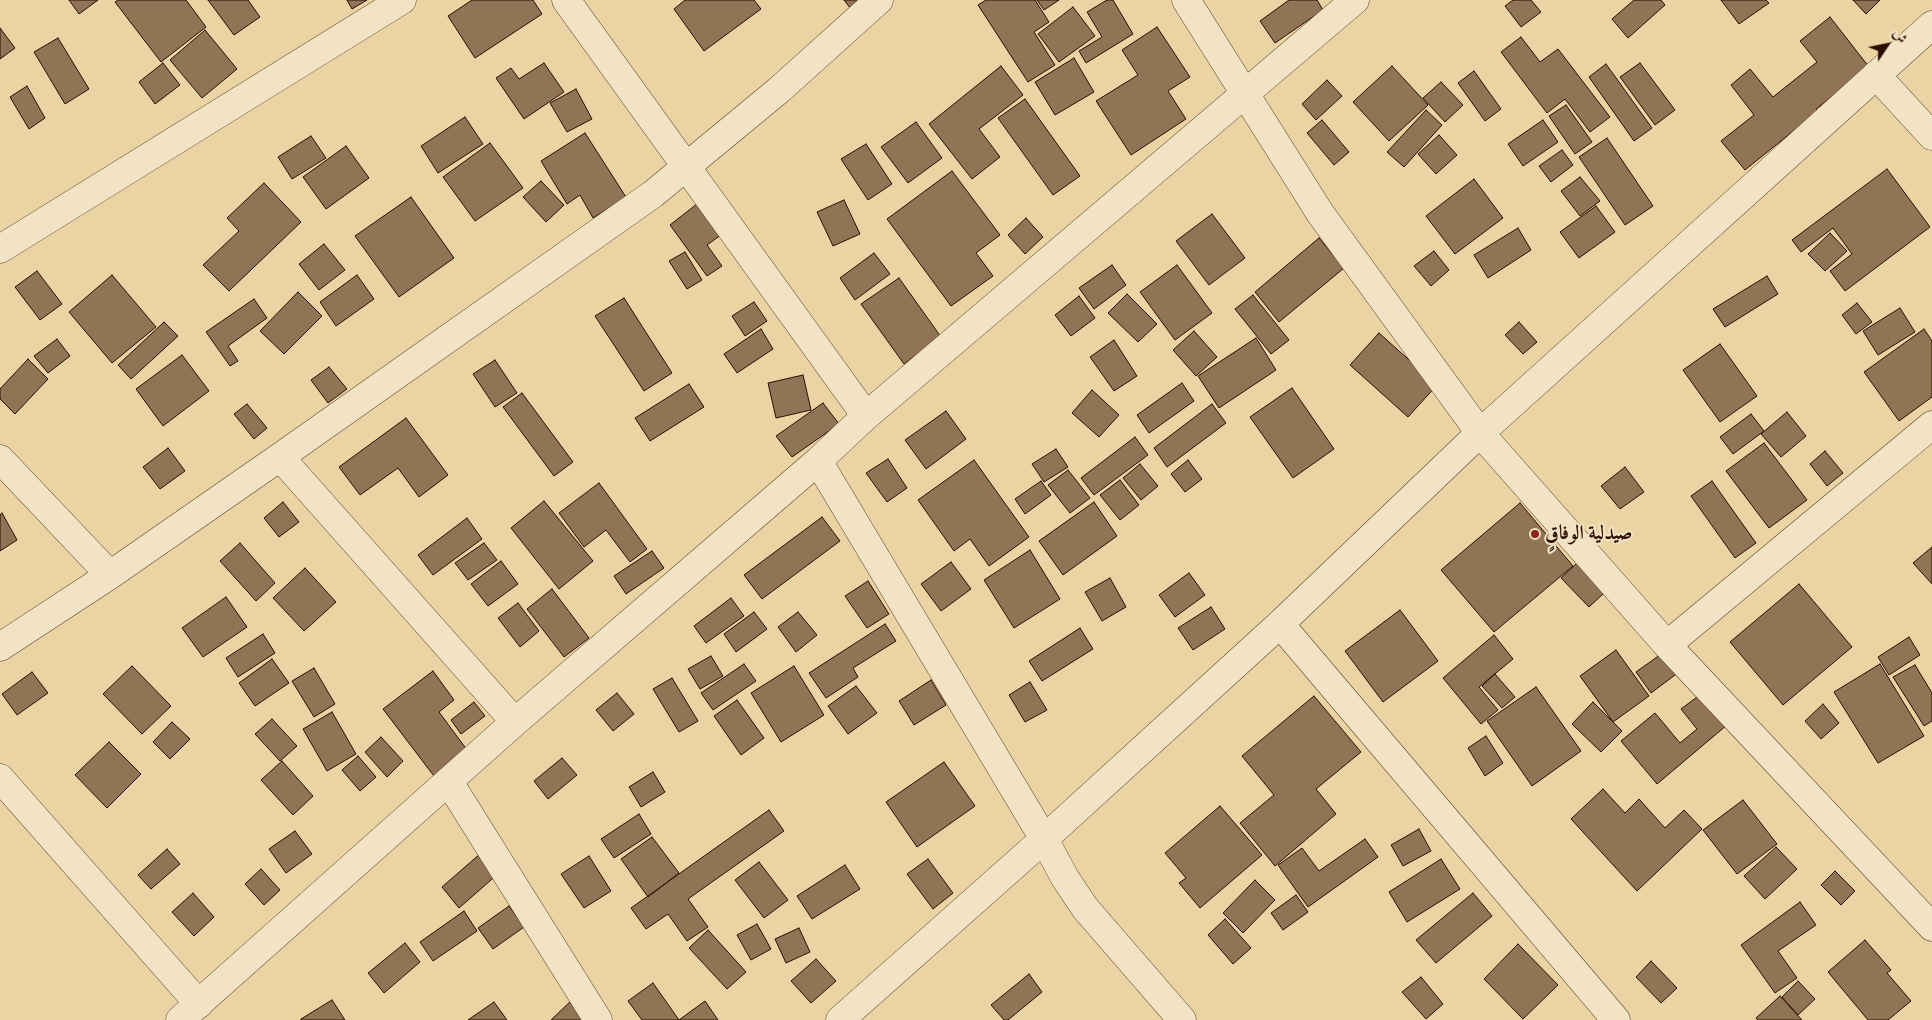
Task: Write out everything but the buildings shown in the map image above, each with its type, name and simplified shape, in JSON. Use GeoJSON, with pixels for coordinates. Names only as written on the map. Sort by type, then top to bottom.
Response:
{"type":"FeatureCollection","features":[{"type":"Feature","properties":{"kind":"street"},"geometry":{"type":"LineString","coordinates":[[0,249],[402,0]]}},
{"type":"Feature","properties":{"kind":"street"},"geometry":{"type":"LineString","coordinates":[[566,0],[866,416]]}},
{"type":"Feature","properties":{"kind":"street"},"geometry":{"type":"LineString","coordinates":[[0,646],[110,575],[280,458],[645,200],[779,90],[880,0]]}},
{"type":"Feature","properties":{"kind":"street"},"geometry":{"type":"LineString","coordinates":[[1186,0],[1320,213],[1480,433],[1667,645],[1932,928]]}},
{"type":"Feature","properties":{"kind":"street"},"geometry":{"type":"LineString","coordinates":[[0,778],[190,1012],[515,722],[818,461],[866,416],[1355,0]]}},
{"type":"Feature","properties":{"kind":"street"},"geometry":{"type":"LineString","coordinates":[[840,1020],[1044,839],[1280,624],[1480,433],[1932,25]]}},
{"type":"Feature","properties":{"kind":"street"},"geometry":{"type":"LineString","coordinates":[[1876,75],[1932,136]]}},
{"type":"Feature","properties":{"kind":"street"},"geometry":{"type":"LineString","coordinates":[[1667,645],[1932,425]]}},
{"type":"Feature","properties":{"kind":"street"},"geometry":{"type":"LineString","coordinates":[[280,458],[515,722]]}},
{"type":"Feature","properties":{"kind":"street"},"geometry":{"type":"LineString","coordinates":[[0,459],[110,575]]}},
{"type":"Feature","properties":{"kind":"street"},"geometry":{"type":"LineString","coordinates":[[818,461],[1044,839],[1065,878],[1085,908],[1182,1020]]}},
{"type":"Feature","properties":{"kind":"street"},"geometry":{"type":"LineString","coordinates":[[1280,624],[1616,1020]]}},
{"type":"Feature","properties":{"kind":"street"},"geometry":{"type":"LineString","coordinates":[[449,782],[598,1020]]}},
{"type":"Feature","properties":{"kind":"place","name":"صيدلية الوفاقٍ"},"geometry":{"type":"Point","coordinates":[1535,534]}}]}
